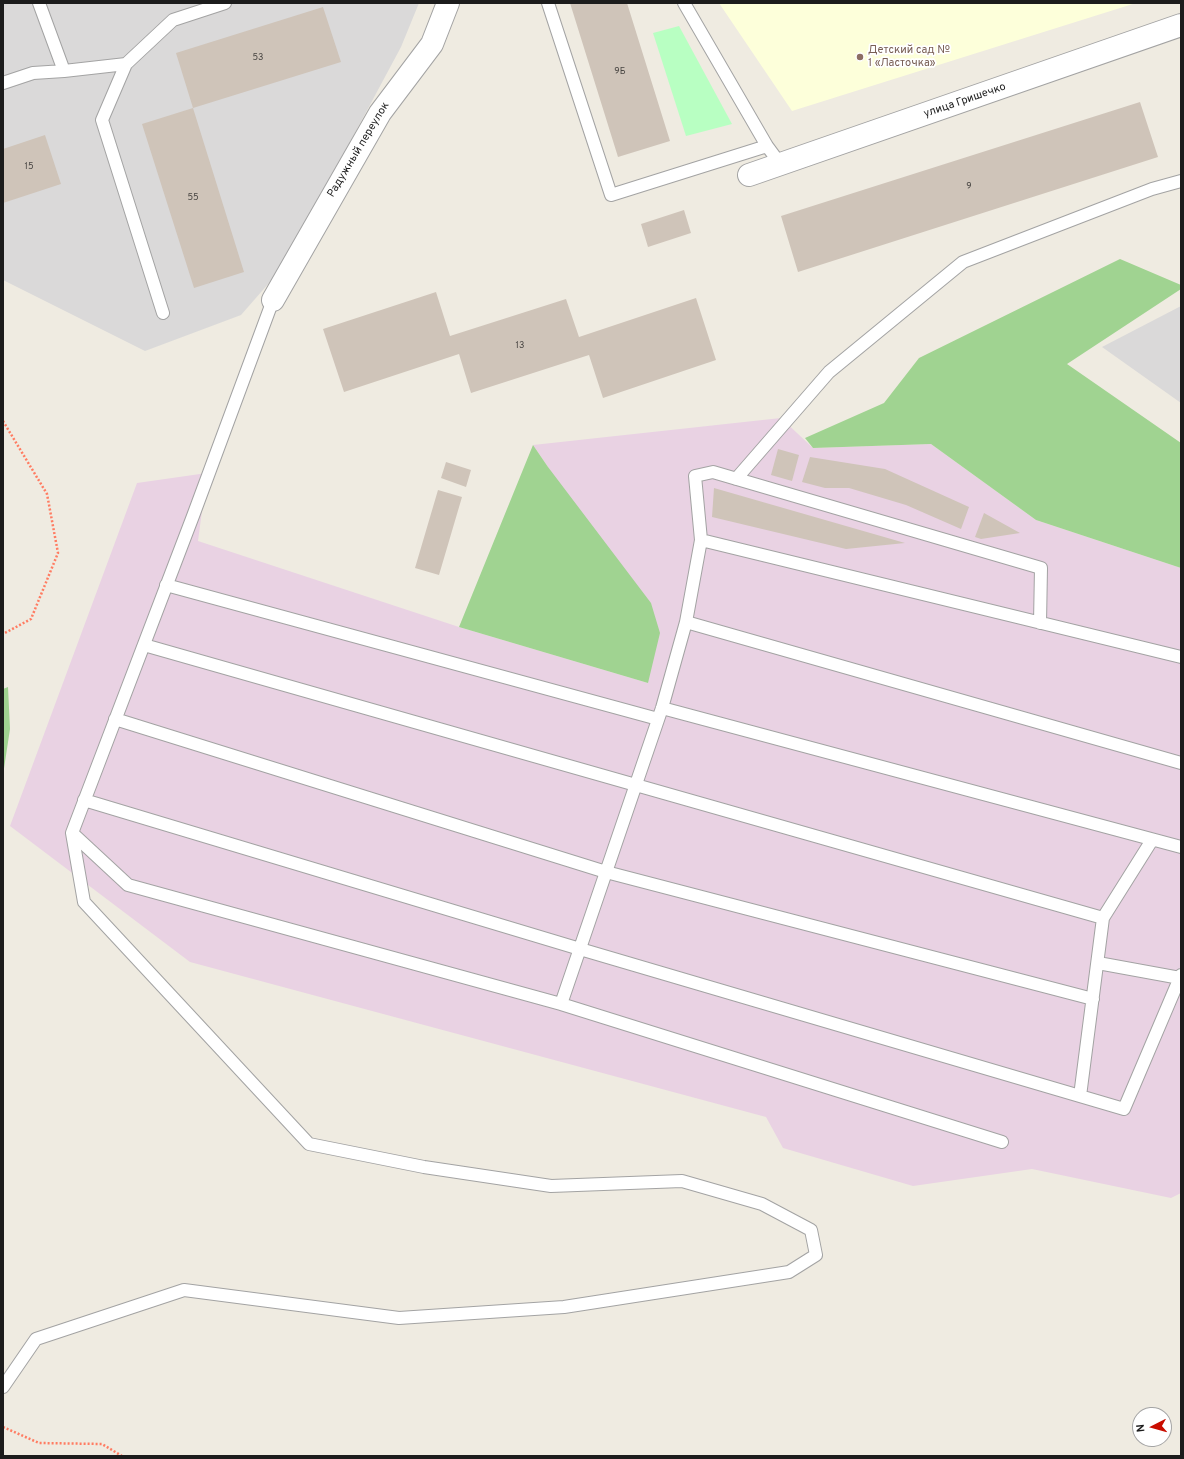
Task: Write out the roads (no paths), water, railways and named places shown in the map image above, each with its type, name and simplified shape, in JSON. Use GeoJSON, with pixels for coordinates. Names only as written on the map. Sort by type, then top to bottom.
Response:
{"type":"FeatureCollection","features":[{"type":"Feature","properties":{"kind":"street","name":"Радужный переулок"},"geometry":{"type":"LineString","coordinates":[[273,300],[380,113],[432,44],[448,3]]}},
{"type":"Feature","properties":{"kind":"street","name":"улица Гришечко"},"geometry":{"type":"LineString","coordinates":[[749,176],[1181,25]]}},
{"type":"Feature","properties":{"kind":"lane"},"geometry":{"type":"LineString","coordinates":[[39,3],[64,71]]}},
{"type":"Feature","properties":{"kind":"lane"},"geometry":{"type":"LineString","coordinates":[[163,313],[102,120],[126,64],[173,20],[226,3]]}},
{"type":"Feature","properties":{"kind":"lane"},"geometry":{"type":"LineString","coordinates":[[548,3],[611,195],[767,146]]}},
{"type":"Feature","properties":{"kind":"lane"},"geometry":{"type":"LineString","coordinates":[[684,3],[767,146],[781,165]]}},
{"type":"Feature","properties":{"kind":"lane"},"geometry":{"type":"LineString","coordinates":[[3,83],[33,73],[126,64]]}},
{"type":"Feature","properties":{"kind":"lane"},"geometry":{"type":"LineString","coordinates":[[736,479],[829,372],[963,262],[1152,189],[1181,181]]}},
{"type":"Feature","properties":{"kind":"lane"},"geometry":{"type":"LineString","coordinates":[[3,1387],[36,1339],[184,1290],[399,1318],[564,1307],[789,1272],[816,1255],[811,1230],[762,1204],[682,1181],[551,1186],[424,1167],[309,1144],[84,902],[72,833],[273,300]]}},
{"type":"Feature","properties":{"kind":"lane"},"geometry":{"type":"LineString","coordinates":[[561,1004],[660,714],[686,622],[701,540],[695,476],[713,472],[1042,568],[1040,622]]}},
{"type":"Feature","properties":{"kind":"lane"},"geometry":{"type":"LineString","coordinates":[[701,540],[1181,657]]}},
{"type":"Feature","properties":{"kind":"lane"},"geometry":{"type":"LineString","coordinates":[[166,585],[660,714],[1181,847]]}},
{"type":"Feature","properties":{"kind":"lane"},"geometry":{"type":"LineString","coordinates":[[686,622],[1181,763]]}},
{"type":"Feature","properties":{"kind":"lane"},"geometry":{"type":"LineString","coordinates":[[144,645],[1103,918]]}},
{"type":"Feature","properties":{"kind":"lane"},"geometry":{"type":"LineString","coordinates":[[116,719],[606,872],[1093,999]]}},
{"type":"Feature","properties":{"kind":"lane"},"geometry":{"type":"LineString","coordinates":[[84,800],[580,949],[1124,1109],[1180,977],[1098,963]]}},
{"type":"Feature","properties":{"kind":"lane"},"geometry":{"type":"LineString","coordinates":[[72,833],[128,885],[561,1004],[1002,1142]]}},
{"type":"Feature","properties":{"kind":"lane"},"geometry":{"type":"LineString","coordinates":[[1080,1096],[1103,918],[1152,840]]}},
{"type":"Feature","properties":{"kind":"place","name":"Детский сад № 1 «Ласточка»"},"geometry":{"type":"Point","coordinates":[860,57]}}]}
